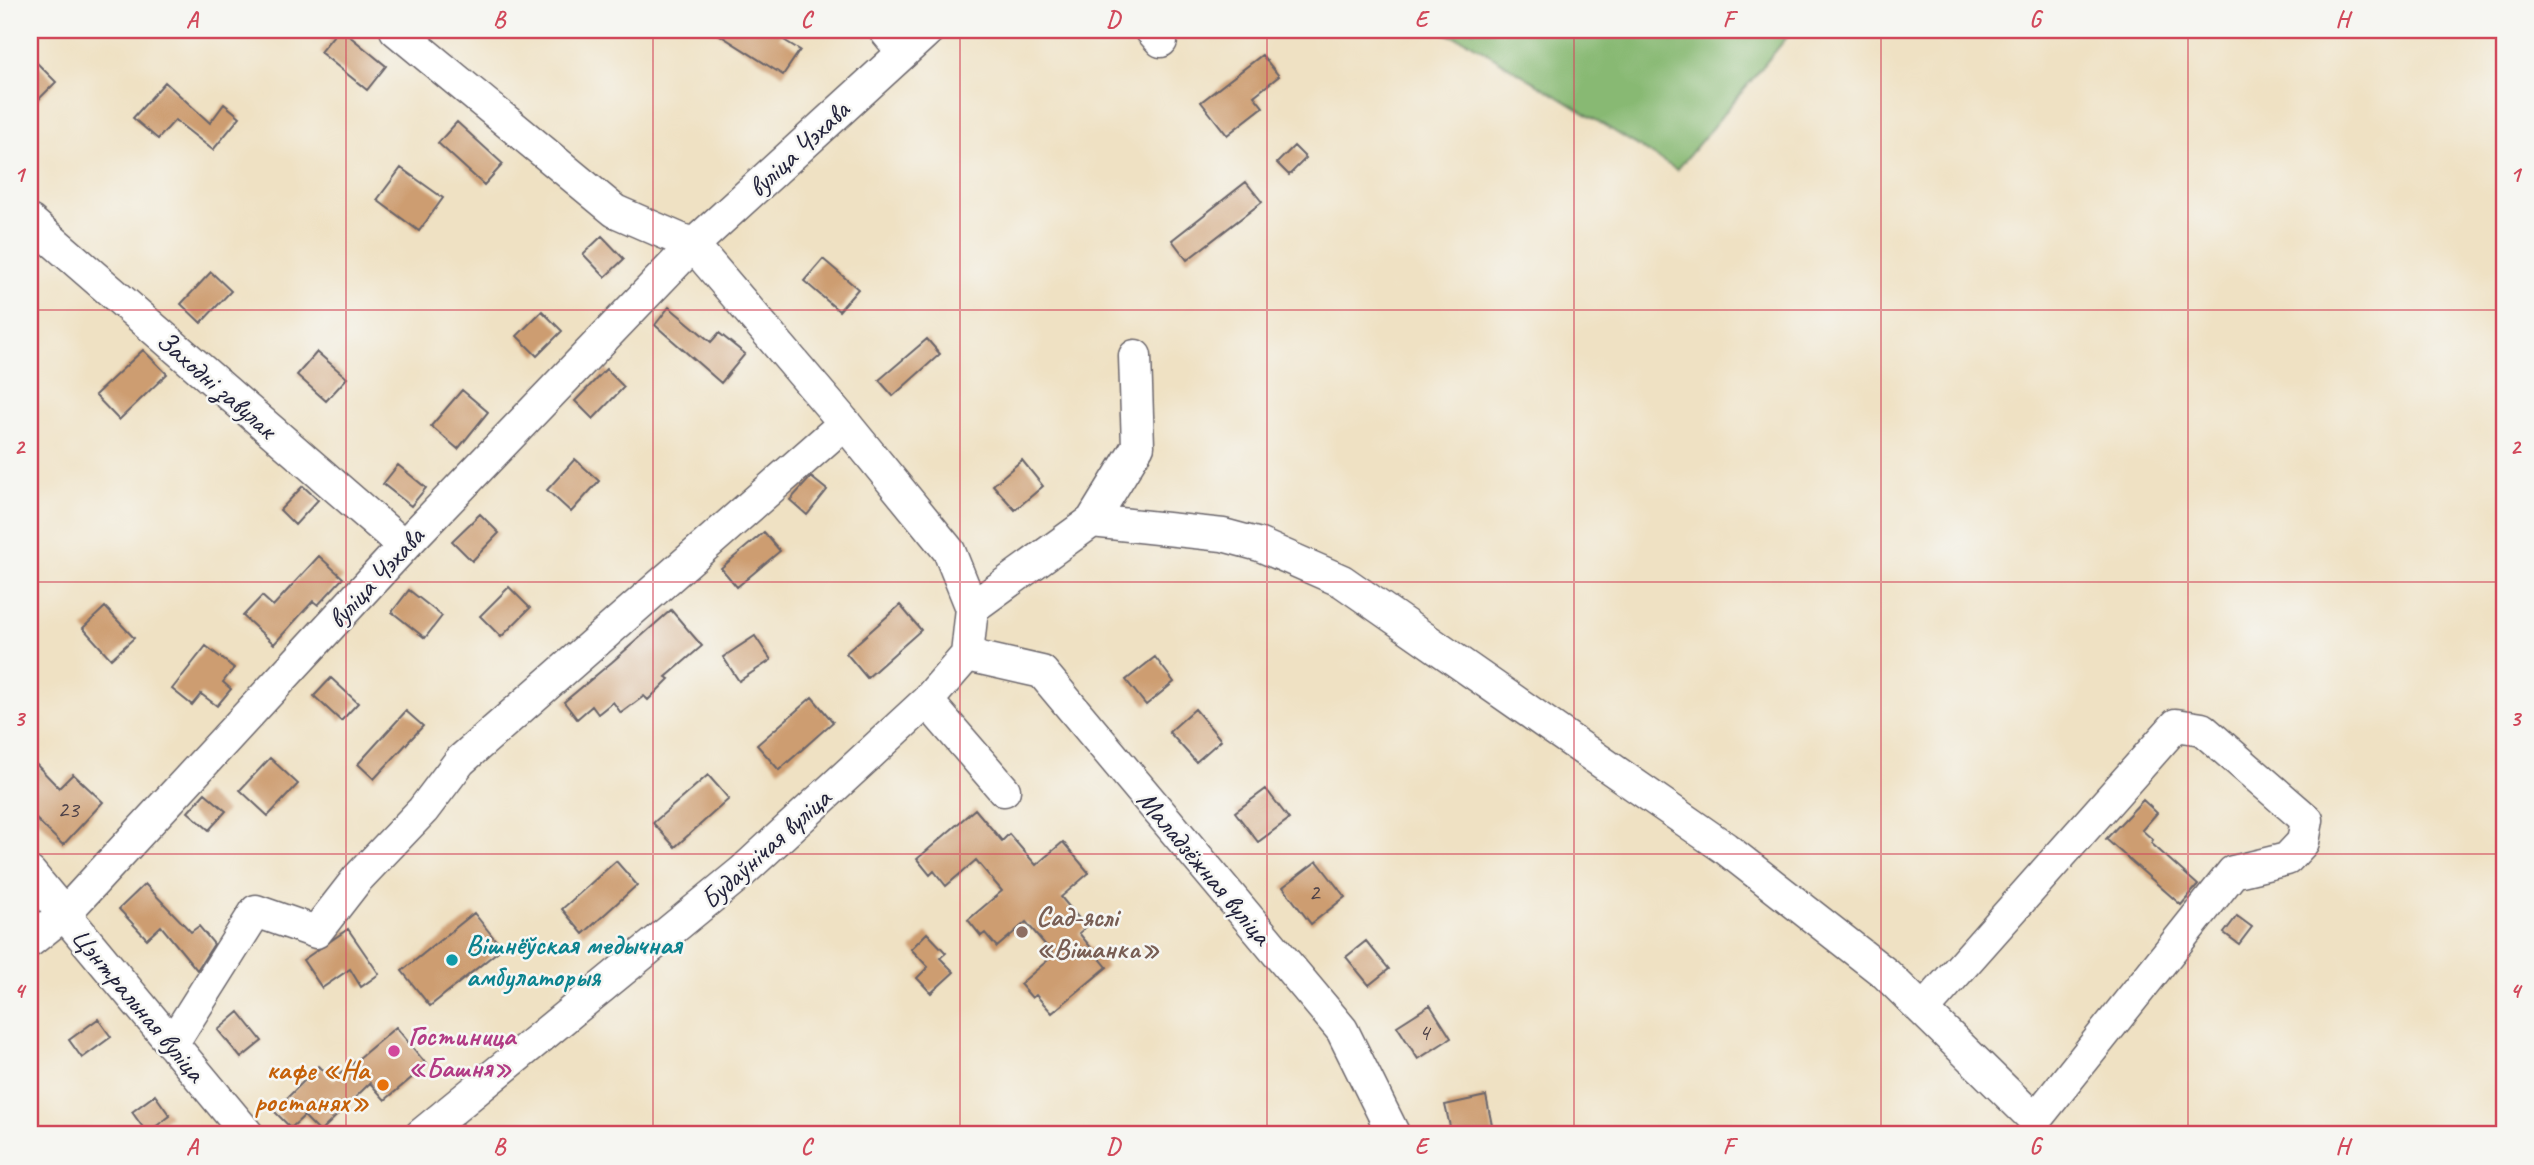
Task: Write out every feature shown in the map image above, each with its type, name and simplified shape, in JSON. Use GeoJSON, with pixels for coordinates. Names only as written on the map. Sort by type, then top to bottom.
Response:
{"type":"FeatureCollection","features":[{"type":"Feature","properties":{"kind":"street"},"geometry":{"type":"LineString","coordinates":[[396,30],[615,211],[693,245],[845,423],[949,551],[972,608],[967,654]]}},
{"type":"Feature","properties":{"kind":"street","name":"вуліца Чэхава"},"geometry":{"type":"LineString","coordinates":[[30,941],[64,914],[404,546],[693,245],[894,41],[928,30]]}},
{"type":"Feature","properties":{"kind":"street","name":"Заходні завулак"},"geometry":{"type":"LineString","coordinates":[[30,222],[404,546]]}},
{"type":"Feature","properties":{"kind":"street"},"geometry":{"type":"LineString","coordinates":[[972,608],[1091,521],[1138,446],[1135,356]]}},
{"type":"Feature","properties":{"kind":"street"},"geometry":{"type":"LineString","coordinates":[[172,1044],[257,911],[316,932],[358,878],[423,810],[460,761],[845,423]]}},
{"type":"Feature","properties":{"kind":"street"},"geometry":{"type":"LineString","coordinates":[[1091,521],[1223,535],[1260,545],[1342,580],[1725,848],[1886,974],[2035,1120],[2233,872],[2287,859],[2304,842],[2307,820],[2202,729],[2176,725],[1923,1010]]}},
{"type":"Feature","properties":{"kind":"street","name":"Будаўнічая вуліца"},"geometry":{"type":"LineString","coordinates":[[421,1135],[743,872],[927,701],[967,654]]}},
{"type":"Feature","properties":{"kind":"street","name":"Маладзёжная вуліца"},"geometry":{"type":"LineString","coordinates":[[967,654],[1042,672],[1342,1030],[1394,1135]]}},
{"type":"Feature","properties":{"kind":"street"},"geometry":{"type":"LineString","coordinates":[[927,701],[1004,790]]}},
{"type":"Feature","properties":{"kind":"street","name":"Цэнтральная вуліца"},"geometry":{"type":"LineString","coordinates":[[30,873],[248,1135]]}},
{"type":"Feature","properties":{"kind":"green space"},"geometry":{"type":"Polygon","coordinates":[[[1437,30],[1793,30],[1677,170],[1469,42],[1437,30]]]}},
{"type":"Feature","properties":{"kind":"building"},"geometry":{"type":"Polygon","coordinates":[[[338,30],[342,30],[386,66],[367,90],[320,52],[338,30]]]}},
{"type":"Feature","properties":{"kind":"building"},"geometry":{"type":"Polygon","coordinates":[[[712,30],[784,30],[779,37],[800,50],[783,75],[712,30]]]}},
{"type":"Feature","properties":{"kind":"building"},"geometry":{"type":"Polygon","coordinates":[[[1262,55],[1279,76],[1254,96],[1263,107],[1227,135],[1201,102],[1262,55]]]}},
{"type":"Feature","properties":{"kind":"building"},"geometry":{"type":"Polygon","coordinates":[[[30,56],[56,82],[30,108],[30,56]]]}},
{"type":"Feature","properties":{"kind":"building"},"geometry":{"type":"Polygon","coordinates":[[[165,82],[210,123],[224,104],[240,117],[213,150],[175,120],[158,139],[133,118],[165,82]]]}},
{"type":"Feature","properties":{"kind":"building"},"geometry":{"type":"Polygon","coordinates":[[[457,122],[503,164],[484,185],[438,143],[457,122]]]}},
{"type":"Feature","properties":{"kind":"building"},"geometry":{"type":"Polygon","coordinates":[[[1294,146],[1306,158],[1289,175],[1277,163],[1294,146]]]}},
{"type":"Feature","properties":{"kind":"building"},"geometry":{"type":"Polygon","coordinates":[[[401,168],[443,198],[419,231],[377,200],[401,168]]]}},
{"type":"Feature","properties":{"kind":"building"},"geometry":{"type":"Polygon","coordinates":[[[1246,182],[1262,202],[1187,260],[1172,240],[1246,182]]]}},
{"type":"Feature","properties":{"kind":"building"},"geometry":{"type":"Polygon","coordinates":[[[602,236],[624,259],[605,277],[583,254],[602,236]]]}},
{"type":"Feature","properties":{"kind":"building"},"geometry":{"type":"Polygon","coordinates":[[[823,259],[858,289],[839,311],[804,281],[823,259]]]}},
{"type":"Feature","properties":{"kind":"building"},"geometry":{"type":"Polygon","coordinates":[[[211,272],[231,291],[201,323],[181,304],[211,272]]]}},
{"type":"Feature","properties":{"kind":"building"},"geometry":{"type":"Polygon","coordinates":[[[669,307],[711,342],[719,333],[745,354],[721,383],[655,325],[669,307]]]}},
{"type":"Feature","properties":{"kind":"building"},"geometry":{"type":"Polygon","coordinates":[[[542,311],[562,331],[537,356],[517,336],[542,311]]]}},
{"type":"Feature","properties":{"kind":"building"},"geometry":{"type":"Polygon","coordinates":[[[927,339],[940,354],[893,396],[879,380],[927,339]]]}},
{"type":"Feature","properties":{"kind":"building"},"geometry":{"type":"Polygon","coordinates":[[[143,350],[167,374],[119,420],[95,395],[143,350]]]}},
{"type":"Feature","properties":{"kind":"building"},"geometry":{"type":"Polygon","coordinates":[[[317,352],[347,378],[326,401],[297,375],[317,352]]]}},
{"type":"Feature","properties":{"kind":"building"},"geometry":{"type":"Polygon","coordinates":[[[606,369],[624,387],[593,419],[575,401],[606,369]]]}},
{"type":"Feature","properties":{"kind":"building"},"geometry":{"type":"Polygon","coordinates":[[[462,390],[488,412],[458,449],[431,426],[462,390]]]}},
{"type":"Feature","properties":{"kind":"building"},"geometry":{"type":"Polygon","coordinates":[[[575,459],[599,481],[571,512],[547,490],[575,459]]]}},
{"type":"Feature","properties":{"kind":"building"},"geometry":{"type":"Polygon","coordinates":[[[1022,460],[1043,486],[1015,510],[993,485],[1022,460]]]}},
{"type":"Feature","properties":{"kind":"building"},"geometry":{"type":"Polygon","coordinates":[[[398,465],[426,488],[411,506],[383,484],[398,465]]]}},
{"type":"Feature","properties":{"kind":"building"},"geometry":{"type":"Polygon","coordinates":[[[811,477],[827,490],[807,515],[790,500],[811,477]]]}},
{"type":"Feature","properties":{"kind":"building"},"geometry":{"type":"Polygon","coordinates":[[[303,486],[318,500],[295,525],[280,510],[303,486]]]}},
{"type":"Feature","properties":{"kind":"building"},"geometry":{"type":"Polygon","coordinates":[[[480,514],[499,533],[472,561],[452,541],[480,514]]]}},
{"type":"Feature","properties":{"kind":"building"},"geometry":{"type":"Polygon","coordinates":[[[764,532],[780,551],[737,587],[721,568],[764,532]]]}},
{"type":"Feature","properties":{"kind":"building"},"geometry":{"type":"Polygon","coordinates":[[[319,556],[343,578],[318,605],[313,601],[274,644],[243,616],[262,596],[273,606],[319,556]]]}},
{"type":"Feature","properties":{"kind":"building"},"geometry":{"type":"Polygon","coordinates":[[[509,587],[530,608],[501,637],[480,616],[509,587]]]}},
{"type":"Feature","properties":{"kind":"building"},"geometry":{"type":"Polygon","coordinates":[[[409,590],[442,616],[425,638],[392,612],[409,590]]]}},
{"type":"Feature","properties":{"kind":"building"},"geometry":{"type":"Polygon","coordinates":[[[900,605],[921,630],[867,678],[846,653],[900,605]]]}},
{"type":"Feature","properties":{"kind":"building"},"geometry":{"type":"Polygon","coordinates":[[[105,607],[134,638],[111,659],[83,628],[105,607]]]}},
{"type":"Feature","properties":{"kind":"building"},"geometry":{"type":"Polygon","coordinates":[[[671,610],[702,646],[666,677],[669,679],[648,700],[644,696],[621,713],[613,702],[598,714],[592,706],[577,719],[564,702],[671,610]]]}},
{"type":"Feature","properties":{"kind":"building"},"geometry":{"type":"Polygon","coordinates":[[[755,636],[771,660],[739,681],[723,657],[755,636]]]}},
{"type":"Feature","properties":{"kind":"building"},"geometry":{"type":"Polygon","coordinates":[[[206,646],[234,668],[223,682],[231,689],[217,706],[201,694],[192,705],[172,689],[206,646]]]}},
{"type":"Feature","properties":{"kind":"building"},"geometry":{"type":"Polygon","coordinates":[[[1155,657],[1174,682],[1146,705],[1126,680],[1155,657]]]}},
{"type":"Feature","properties":{"kind":"building"},"geometry":{"type":"Polygon","coordinates":[[[331,678],[358,703],[341,721],[314,696],[331,678]]]}},
{"type":"Feature","properties":{"kind":"building"},"geometry":{"type":"Polygon","coordinates":[[[812,697],[833,722],[779,770],[757,745],[812,697]]]}},
{"type":"Feature","properties":{"kind":"building"},"geometry":{"type":"Polygon","coordinates":[[[1195,709],[1221,740],[1196,762],[1169,732],[1195,709]]]}},
{"type":"Feature","properties":{"kind":"building"},"geometry":{"type":"Polygon","coordinates":[[[406,711],[423,726],[374,779],[358,764],[406,711]]]}},
{"type":"Feature","properties":{"kind":"building"},"geometry":{"type":"Polygon","coordinates":[[[30,758],[59,788],[73,774],[103,802],[63,845],[30,813],[30,758]]]}},
{"type":"Feature","properties":{"kind":"building"},"geometry":{"type":"Polygon","coordinates":[[[270,758],[298,784],[268,816],[240,790],[270,758]]]}},
{"type":"Feature","properties":{"kind":"building"},"geometry":{"type":"Polygon","coordinates":[[[708,775],[729,799],[675,847],[653,823],[708,775]]]}},
{"type":"Feature","properties":{"kind":"building"},"geometry":{"type":"Polygon","coordinates":[[[1266,789],[1289,819],[1258,842],[1235,812],[1266,789]]]}},
{"type":"Feature","properties":{"kind":"building"},"geometry":{"type":"Polygon","coordinates":[[[205,793],[226,811],[209,830],[188,812],[205,793]]]}},
{"type":"Feature","properties":{"kind":"building"},"geometry":{"type":"Polygon","coordinates":[[[2143,800],[2157,813],[2142,830],[2153,840],[2151,843],[2198,885],[2181,905],[2106,839],[2143,800]]]}},
{"type":"Feature","properties":{"kind":"building"},"geometry":{"type":"Polygon","coordinates":[[[975,809],[1002,841],[1009,834],[1036,865],[1063,842],[1089,873],[1061,897],[1086,927],[1079,933],[1107,967],[1052,1013],[1036,995],[1032,998],[1020,984],[1054,955],[1026,922],[997,947],[985,933],[981,936],[968,920],[1002,891],[976,860],[946,886],[934,871],[930,875],[917,859],[975,809]]]}},
{"type":"Feature","properties":{"kind":"building"},"geometry":{"type":"Polygon","coordinates":[[[616,861],[637,885],[583,934],[562,909],[616,861]]]}},
{"type":"Feature","properties":{"kind":"building"},"geometry":{"type":"Polygon","coordinates":[[[1317,861],[1345,897],[1311,924],[1283,887],[1317,861]]]}},
{"type":"Feature","properties":{"kind":"building"},"geometry":{"type":"Polygon","coordinates":[[[145,884],[191,932],[199,926],[214,944],[197,970],[161,926],[147,939],[119,909],[145,884]]]}},
{"type":"Feature","properties":{"kind":"building","name":"Вішнёўская медычная амбулаторыя"},"geometry":{"type":"Polygon","coordinates":[[[474,913],[502,948],[430,1006],[402,971],[474,913]]]}},
{"type":"Feature","properties":{"kind":"building"},"geometry":{"type":"Polygon","coordinates":[[[2237,916],[2252,927],[2239,944],[2224,933],[2237,916]]]}},
{"type":"Feature","properties":{"kind":"building"},"geometry":{"type":"Polygon","coordinates":[[[348,929],[379,974],[361,987],[350,969],[322,988],[303,960],[348,929]]]}},
{"type":"Feature","properties":{"kind":"building"},"geometry":{"type":"Polygon","coordinates":[[[927,933],[946,953],[940,958],[954,972],[931,993],[917,978],[928,967],[911,949],[927,933]]]}},
{"type":"Feature","properties":{"kind":"building"},"geometry":{"type":"Polygon","coordinates":[[[1366,941],[1389,969],[1369,985],[1346,957],[1366,941]]]}},
{"type":"Feature","properties":{"kind":"building"},"geometry":{"type":"Polygon","coordinates":[[[1430,1005],[1451,1038],[1418,1059],[1397,1026],[1430,1005]]]}},
{"type":"Feature","properties":{"kind":"building"},"geometry":{"type":"Polygon","coordinates":[[[239,1012],[262,1041],[241,1058],[218,1030],[239,1012]]]}},
{"type":"Feature","properties":{"kind":"building"},"geometry":{"type":"Polygon","coordinates":[[[98,1019],[111,1037],[82,1058],[69,1040],[98,1019]]]}},
{"type":"Feature","properties":{"kind":"building"},"geometry":{"type":"Polygon","coordinates":[[[396,1027],[427,1065],[385,1100],[370,1083],[320,1132],[304,1116],[291,1128],[274,1111],[319,1066],[333,1080],[396,1027]]]}},
{"type":"Feature","properties":{"kind":"building"},"geometry":{"type":"Polygon","coordinates":[[[155,1095],[170,1116],[147,1133],[132,1112],[155,1095]]]}},
{"type":"Feature","properties":{"kind":"building"},"geometry":{"type":"Polygon","coordinates":[[[1486,1096],[1494,1135],[1452,1135],[1445,1105],[1486,1096]]]}},
{"type":"Feature","properties":{"kind":"place","name":"Сад-яслі «Вішанка»"},"geometry":{"type":"Point","coordinates":[1022,932]}},
{"type":"Feature","properties":{"kind":"place","name":"Вішнёўская медычная амбулаторыя"},"geometry":{"type":"Point","coordinates":[452,960]}},
{"type":"Feature","properties":{"kind":"place","name":"Гостиница «Башня»"},"geometry":{"type":"Point","coordinates":[394,1051]}},
{"type":"Feature","properties":{"kind":"place","name":"кафе «На ростанях»"},"geometry":{"type":"Point","coordinates":[383,1085]}}]}
